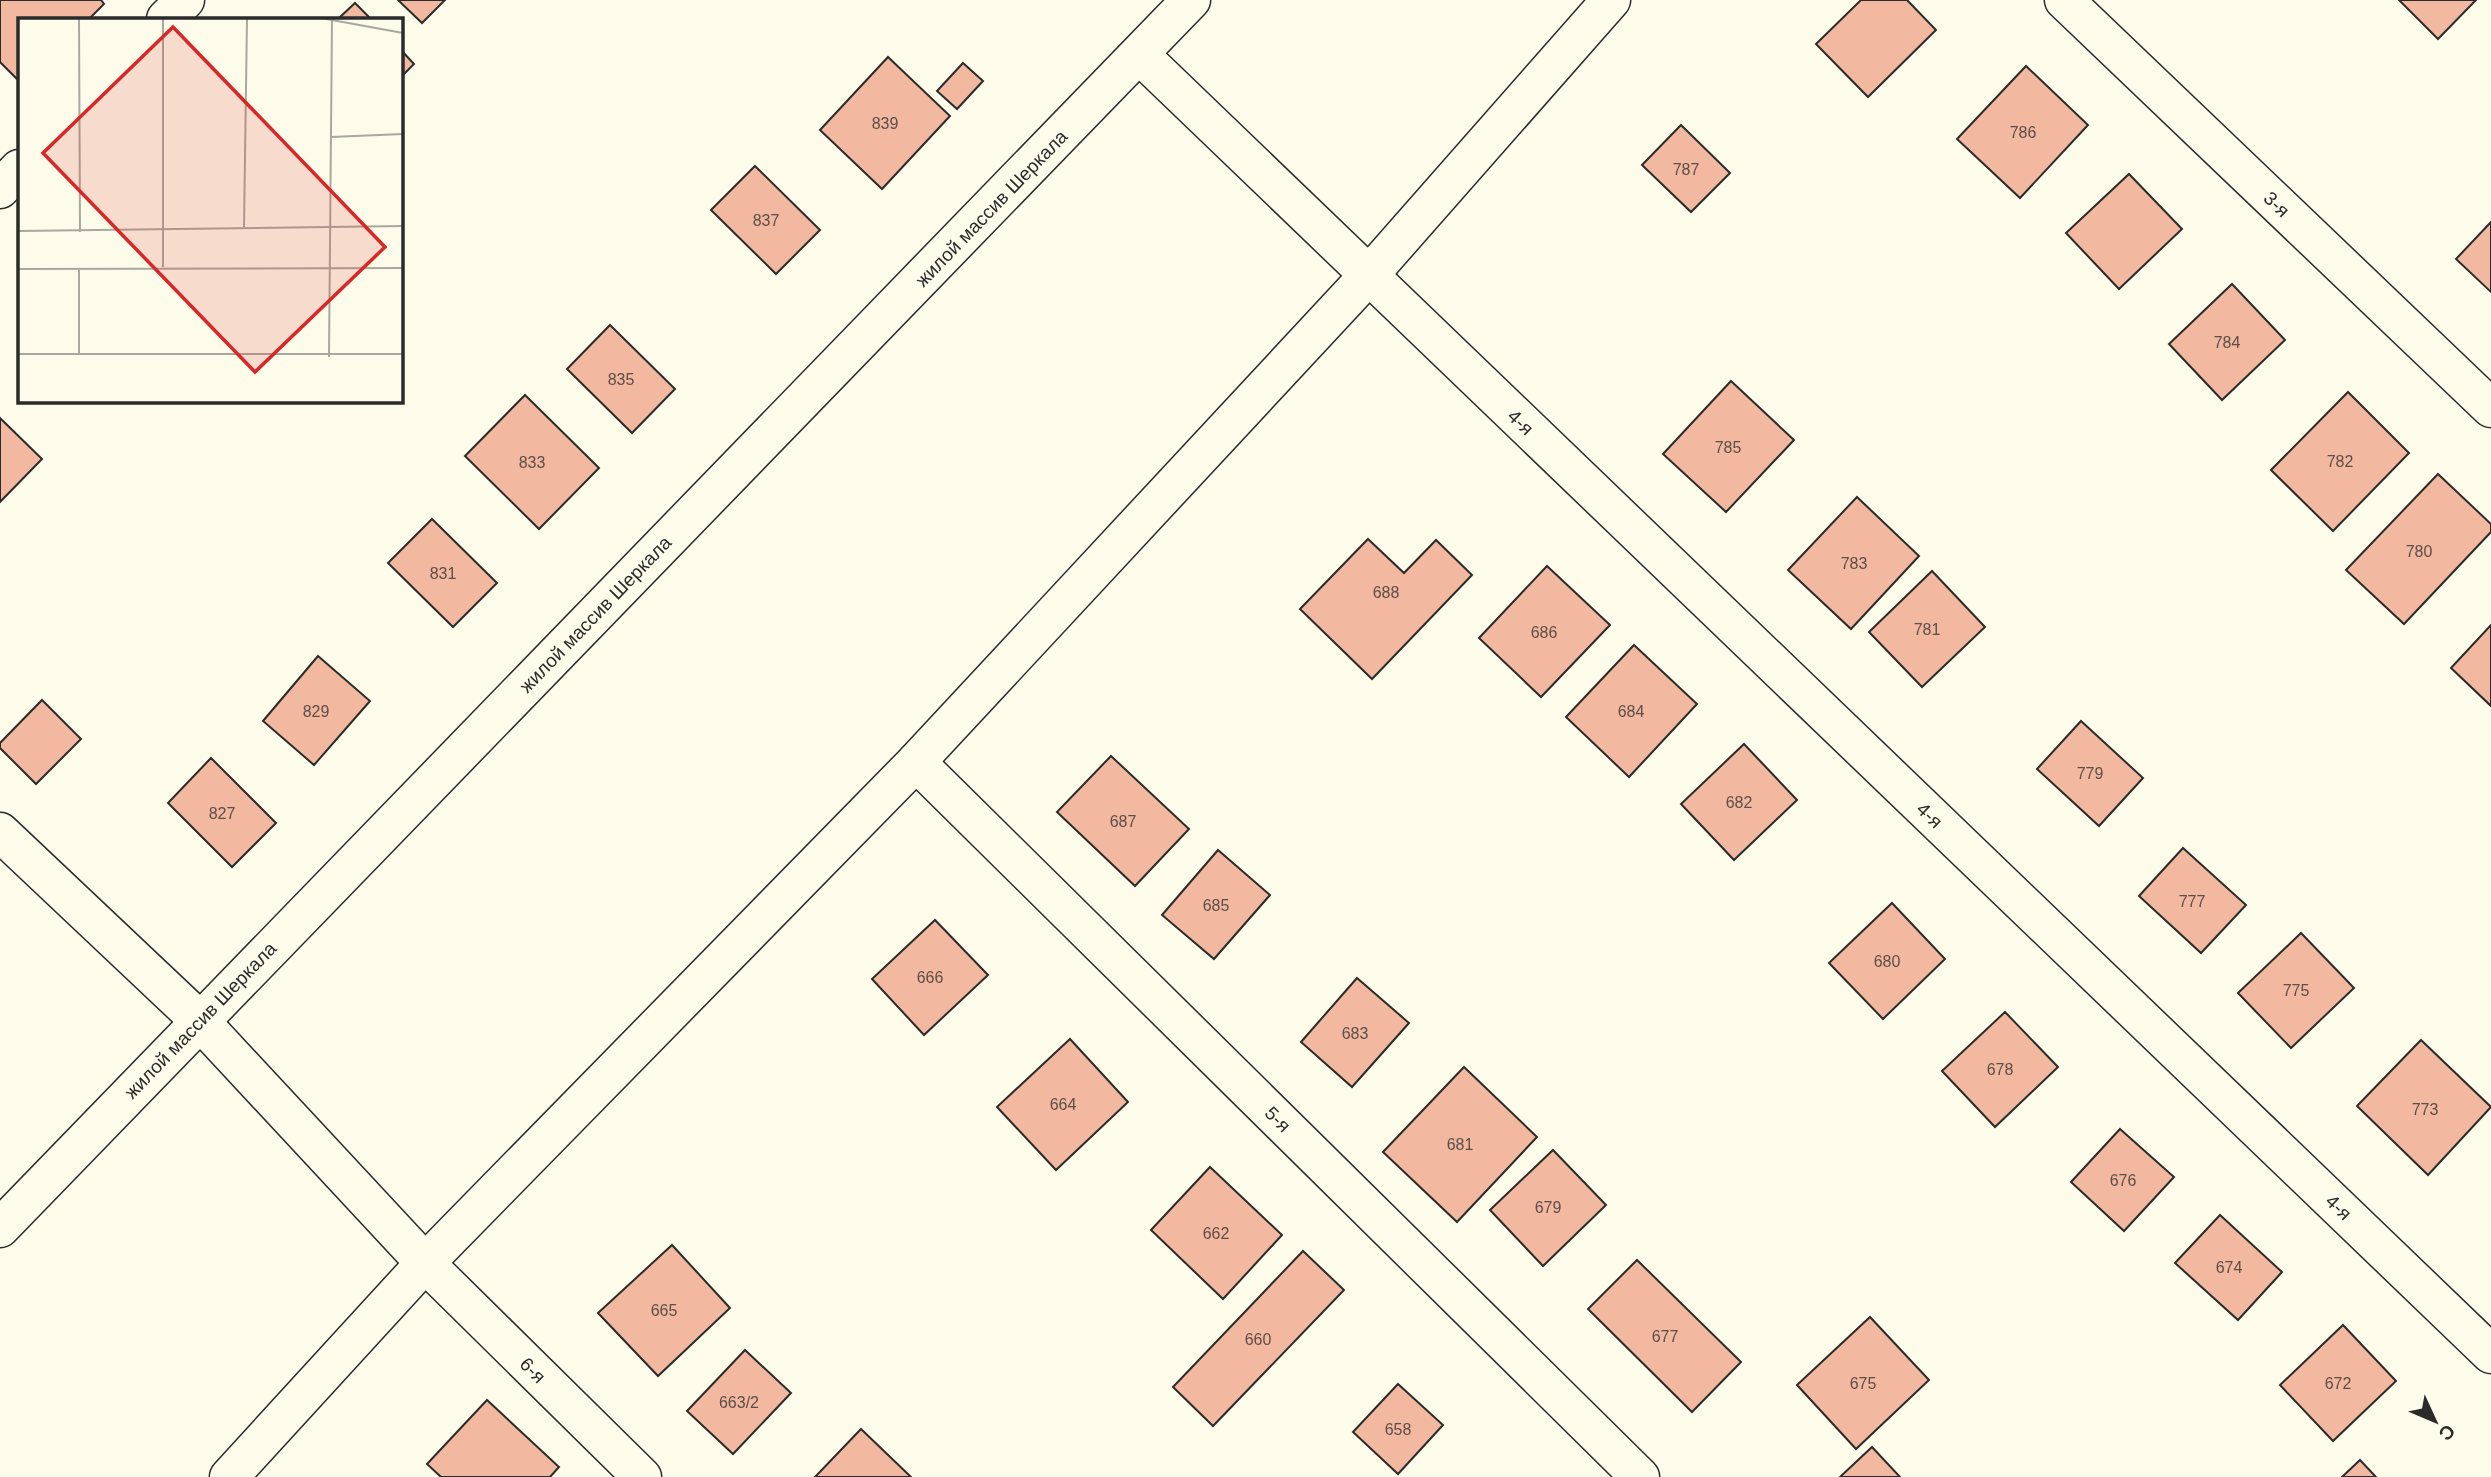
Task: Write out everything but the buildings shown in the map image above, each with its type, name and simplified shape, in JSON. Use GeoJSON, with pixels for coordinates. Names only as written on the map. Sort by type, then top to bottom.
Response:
{"type":"FeatureCollection","features":[{"type":"Feature","properties":{"kind":"street"},"geometry":{"type":"LineString","coordinates":[[167,18],[185,0]]}},
{"type":"Feature","properties":{"kind":"street","name":"жилой массив Шеркала"},"geometry":{"type":"LineString","coordinates":[[0,1228],[1191,0]]}},
{"type":"Feature","properties":{"kind":"street"},"geometry":{"type":"LineString","coordinates":[[229,1477],[425,1263],[916,762],[1369,275],[1611,0]]}},
{"type":"Feature","properties":{"kind":"street","name":"3-я"},"geometry":{"type":"LineString","coordinates":[[2064,0],[2491,408]]}},
{"type":"Feature","properties":{"kind":"street","name":"4-я"},"geometry":{"type":"LineString","coordinates":[[1140,55],[2491,1354]]}},
{"type":"Feature","properties":{"kind":"street"},"geometry":{"type":"LineString","coordinates":[[0,189],[18,170]]}},
{"type":"Feature","properties":{"kind":"street","name":"5-я"},"geometry":{"type":"LineString","coordinates":[[916,762],[1640,1477]]}},
{"type":"Feature","properties":{"kind":"street","name":"6-я"},"geometry":{"type":"LineString","coordinates":[[0,832],[199,1020],[425,1263],[642,1477]]}}]}
